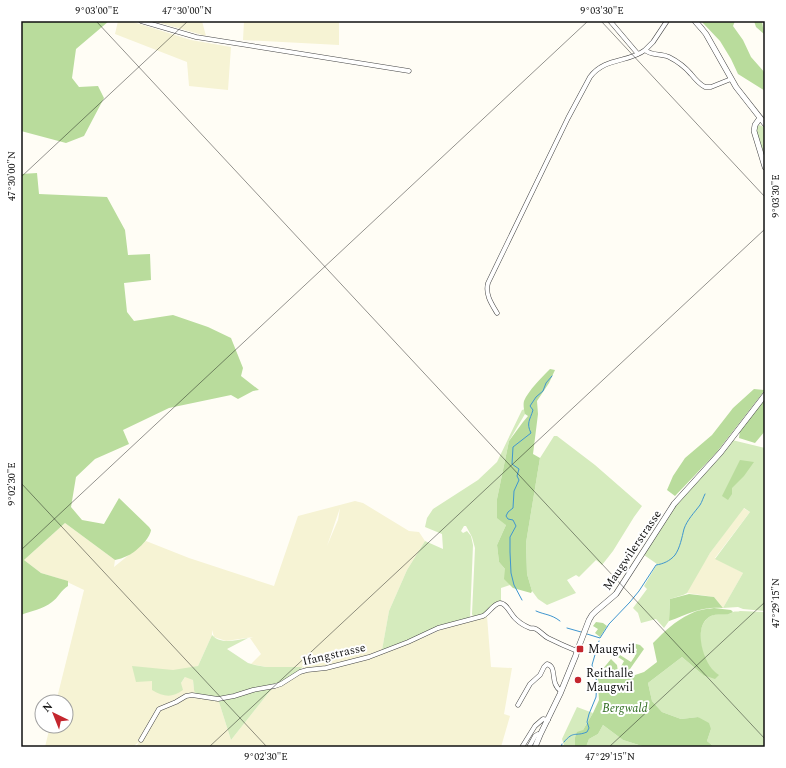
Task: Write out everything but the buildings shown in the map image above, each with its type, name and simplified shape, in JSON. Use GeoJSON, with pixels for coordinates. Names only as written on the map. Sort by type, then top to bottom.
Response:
{"type":"FeatureCollection","features":[{"type":"Feature","properties":{"kind":"street"},"geometry":{"type":"LineString","coordinates":[[141,21],[196,37],[409,71]]}},
{"type":"Feature","properties":{"kind":"street"},"geometry":{"type":"LineString","coordinates":[[610,21],[638,54]]}},
{"type":"Feature","properties":{"kind":"street"},"geometry":{"type":"LineString","coordinates":[[496,313],[488,295],[488,283],[568,118],[592,74],[602,66],[638,54],[645,50],[653,42],[667,21]]}},
{"type":"Feature","properties":{"kind":"street"},"geometry":{"type":"LineString","coordinates":[[695,21],[702,29],[730,79],[765,124]]}},
{"type":"Feature","properties":{"kind":"street"},"geometry":{"type":"LineString","coordinates":[[645,50],[650,53],[664,55],[675,60],[705,87],[711,87],[730,79]]}},
{"type":"Feature","properties":{"kind":"street"},"geometry":{"type":"LineString","coordinates":[[760,118],[755,125],[754,131],[765,167]]}},
{"type":"Feature","properties":{"kind":"street","name":"Maugwilerstrasse"},"geometry":{"type":"LineString","coordinates":[[536,747],[574,661],[576,651],[592,615],[618,591],[674,504],[710,464],[765,395]]}},
{"type":"Feature","properties":{"kind":"street","name":"Ifangstrasse"},"geometry":{"type":"LineString","coordinates":[[141,740],[159,709],[170,706],[186,696],[192,695],[218,699],[276,686],[300,672],[326,668],[369,657],[408,642],[438,628],[483,616],[494,606],[499,604],[505,605],[514,618],[522,624],[537,629],[548,638],[576,651]]}},
{"type":"Feature","properties":{"kind":"street"},"geometry":{"type":"LineString","coordinates":[[518,705],[530,684],[540,675],[547,664],[552,667],[555,684],[561,691]]}},
{"type":"Feature","properties":{"kind":"street"},"geometry":{"type":"LineString","coordinates":[[522,747],[537,723],[543,720],[548,720]]}},
{"type":"Feature","properties":{"kind":"street"},"geometry":{"type":"LineString","coordinates":[[529,747],[536,735],[540,735]]}},
{"type":"Feature","properties":{"kind":"shaded area"},"geometry":{"type":"Polygon","coordinates":[[[118,21],[130,21],[191,40],[231,47],[228,90],[189,86],[187,62],[115,34],[118,21]]]}},
{"type":"Feature","properties":{"kind":"shaded area"},"geometry":{"type":"Polygon","coordinates":[[[153,21],[202,21],[206,36],[153,21]]]}},
{"type":"Feature","properties":{"kind":"shaded area"},"geometry":{"type":"Polygon","coordinates":[[[244,21],[339,21],[339,45],[243,40],[244,21]]]}},
{"type":"Feature","properties":{"kind":"shaded area"},"geometry":{"type":"Polygon","coordinates":[[[355,501],[363,503],[409,531],[419,532],[425,541],[407,570],[389,611],[382,650],[420,639],[445,628],[487,616],[491,667],[512,668],[504,714],[510,716],[501,747],[136,747],[139,742],[135,745],[135,747],[45,747],[48,734],[74,734],[74,694],[58,694],[84,590],[61,579],[41,573],[24,560],[65,523],[115,560],[114,567],[146,541],[189,558],[274,586],[298,516],[355,501]],[[340,508],[327,546],[338,520],[340,508]],[[212,630],[212,635],[198,666],[152,681],[152,690],[181,683],[186,676],[193,680],[194,690],[218,699],[231,740],[274,686],[306,670],[302,667],[266,667],[251,664],[261,654],[250,638],[253,637],[226,641],[214,637],[212,630]]]}},
{"type":"Feature","properties":{"kind":"shaded area"},"geometry":{"type":"Polygon","coordinates":[[[743,508],[750,512],[715,558],[743,573],[723,608],[714,597],[687,593],[683,595],[710,553],[743,508]]]}},
{"type":"Feature","properties":{"kind":"green space"},"geometry":{"type":"Polygon","coordinates":[[[21,21],[109,21],[76,49],[72,78],[79,87],[98,86],[104,98],[84,136],[66,143],[21,131],[21,21]]]}},
{"type":"Feature","properties":{"kind":"green space"},"geometry":{"type":"Polygon","coordinates":[[[701,21],[735,21],[733,26],[743,40],[751,57],[765,73],[765,91],[738,74],[720,41],[701,21]]]}},
{"type":"Feature","properties":{"kind":"green space"},"geometry":{"type":"Polygon","coordinates":[[[754,21],[762,21],[764,34],[756,27],[754,21]]]}},
{"type":"Feature","properties":{"kind":"green space"},"geometry":{"type":"Polygon","coordinates":[[[759,125],[765,128],[765,161],[757,133],[757,127],[759,125]]]}},
{"type":"Feature","properties":{"kind":"green space"},"geometry":{"type":"Polygon","coordinates":[[[37,173],[39,194],[107,197],[125,230],[128,255],[150,254],[151,280],[124,283],[127,312],[134,321],[173,315],[208,327],[231,338],[243,368],[241,376],[259,390],[253,391],[238,399],[231,395],[169,408],[123,430],[129,444],[95,459],[76,477],[71,507],[82,520],[104,524],[119,498],[149,527],[151,530],[150,534],[142,545],[134,552],[126,557],[115,560],[65,523],[24,560],[41,573],[68,581],[68,586],[48,604],[21,615],[21,174],[37,173]]]}},
{"type":"Feature","properties":{"kind":"green space"},"geometry":{"type":"Polygon","coordinates":[[[550,369],[555,370],[549,383],[537,401],[538,414],[533,454],[540,458],[526,543],[527,574],[532,591],[531,593],[513,588],[504,579],[505,569],[499,562],[497,545],[506,525],[497,518],[497,499],[509,441],[528,416],[525,414],[524,401],[539,380],[550,369]]]}},
{"type":"Feature","properties":{"kind":"green space"},"geometry":{"type":"Polygon","coordinates":[[[754,389],[765,390],[716,453],[675,496],[667,490],[673,476],[685,458],[712,435],[733,408],[754,389]]]}},
{"type":"Feature","properties":{"kind":"green space"},"geometry":{"type":"Polygon","coordinates":[[[765,399],[765,431],[755,443],[739,438],[740,430],[765,399]]]}},
{"type":"Feature","properties":{"kind":"green space"},"geometry":{"type":"Polygon","coordinates":[[[525,409],[525,414],[509,441],[497,499],[506,525],[497,545],[499,562],[505,569],[510,585],[501,588],[501,602],[484,614],[473,617],[475,548],[472,537],[466,526],[464,526],[461,531],[463,533],[467,531],[471,536],[473,545],[470,619],[438,628],[382,650],[389,611],[407,570],[425,541],[443,549],[442,534],[425,527],[427,518],[433,509],[478,480],[497,462],[522,410],[525,409]]]}},
{"type":"Feature","properties":{"kind":"green space"},"geometry":{"type":"Polygon","coordinates":[[[554,436],[557,436],[595,465],[642,506],[613,551],[602,565],[596,560],[579,577],[576,575],[567,580],[576,593],[547,605],[538,599],[532,591],[527,574],[526,543],[540,458],[554,436]]]}},
{"type":"Feature","properties":{"kind":"green space"},"geometry":{"type":"Polygon","coordinates":[[[732,440],[765,448],[765,611],[743,609],[738,607],[723,608],[743,573],[715,559],[750,512],[744,508],[710,553],[687,593],[670,599],[669,621],[664,628],[656,619],[641,623],[638,613],[633,608],[647,589],[644,586],[657,564],[644,555],[677,503],[732,440]]]}},
{"type":"Feature","properties":{"kind":"green space"},"geometry":{"type":"Polygon","coordinates":[[[740,460],[754,462],[744,476],[732,488],[732,494],[728,500],[722,496],[740,460]]]}},
{"type":"Feature","properties":{"kind":"green space"},"geometry":{"type":"Polygon","coordinates":[[[689,594],[714,597],[723,608],[702,609],[669,621],[670,599],[689,594]]]}},
{"type":"Feature","properties":{"kind":"green space","name":"Bergwald"},"geometry":{"type":"Polygon","coordinates":[[[714,608],[731,610],[733,612],[709,617],[704,622],[702,628],[701,642],[705,657],[708,664],[719,675],[715,679],[703,675],[682,657],[648,683],[652,701],[662,712],[681,719],[698,717],[709,723],[711,729],[707,741],[713,746],[733,747],[645,747],[623,740],[603,725],[598,734],[589,739],[586,747],[575,747],[577,732],[583,730],[599,700],[597,670],[602,670],[611,659],[617,665],[618,672],[624,661],[618,657],[620,655],[631,662],[637,649],[630,646],[632,643],[640,645],[644,649],[630,669],[629,677],[644,672],[657,662],[653,643],[666,631],[679,620],[693,613],[714,608]]]}},
{"type":"Feature","properties":{"kind":"green space"},"geometry":{"type":"Polygon","coordinates":[[[740,611],[765,612],[765,747],[713,746],[707,741],[711,729],[698,717],[681,719],[662,712],[652,701],[648,683],[682,657],[703,675],[718,675],[707,663],[702,650],[700,635],[704,622],[711,616],[740,611]]]}},
{"type":"Feature","properties":{"kind":"green space"},"geometry":{"type":"Polygon","coordinates":[[[596,622],[603,623],[607,626],[600,637],[595,633],[598,629],[593,626],[596,622]]]}},
{"type":"Feature","properties":{"kind":"green space"},"geometry":{"type":"Polygon","coordinates":[[[212,635],[224,641],[234,641],[248,638],[227,649],[248,663],[266,667],[302,667],[300,672],[274,686],[231,740],[218,699],[196,696],[193,680],[185,677],[181,683],[183,690],[179,693],[168,696],[152,690],[152,681],[136,682],[132,666],[173,670],[198,666],[212,635]]]}},
{"type":"Feature","properties":{"kind":"green space"},"geometry":{"type":"Polygon","coordinates":[[[577,707],[593,713],[583,730],[576,747],[562,747],[562,745],[564,745],[562,739],[577,707]]]}},
{"type":"Feature","properties":{"kind":"green space"},"geometry":{"type":"Polygon","coordinates":[[[603,725],[623,740],[645,747],[586,747],[589,739],[598,734],[603,725]]]}},
{"type":"Feature","properties":{"kind":"waterway"},"geometry":{"type":"LineString","coordinates":[[522,600],[514,585],[511,573],[510,537],[516,526],[513,520],[508,519],[506,516],[513,508],[514,491],[519,480],[517,476],[519,469],[512,464],[513,447],[531,433],[529,424],[533,410],[530,406],[536,397],[543,391],[546,383],[552,376]]}},
{"type":"Feature","properties":{"kind":"waterway"},"geometry":{"type":"LineString","coordinates":[[587,634],[600,638],[609,624],[639,591],[656,565],[666,562],[675,555],[680,546],[685,526],[700,505],[705,494]]}},
{"type":"Feature","properties":{"kind":"waterway"},"geometry":{"type":"LineString","coordinates":[[536,611],[560,621]]}},
{"type":"Feature","properties":{"kind":"waterway"},"geometry":{"type":"LineString","coordinates":[[567,628],[581,632]]}},
{"type":"Feature","properties":{"kind":"waterway"},"geometry":{"type":"LineString","coordinates":[[564,742],[570,736],[587,732],[589,728],[587,722],[596,697],[597,682],[592,665],[599,641]]}},
{"type":"Feature","properties":{"kind":"place","name":"Maugwil"},"geometry":{"type":"Point","coordinates":[580,649]}},
{"type":"Feature","properties":{"kind":"place","name":"Reithalle Maugwil"},"geometry":{"type":"Point","coordinates":[578,680]}}]}
